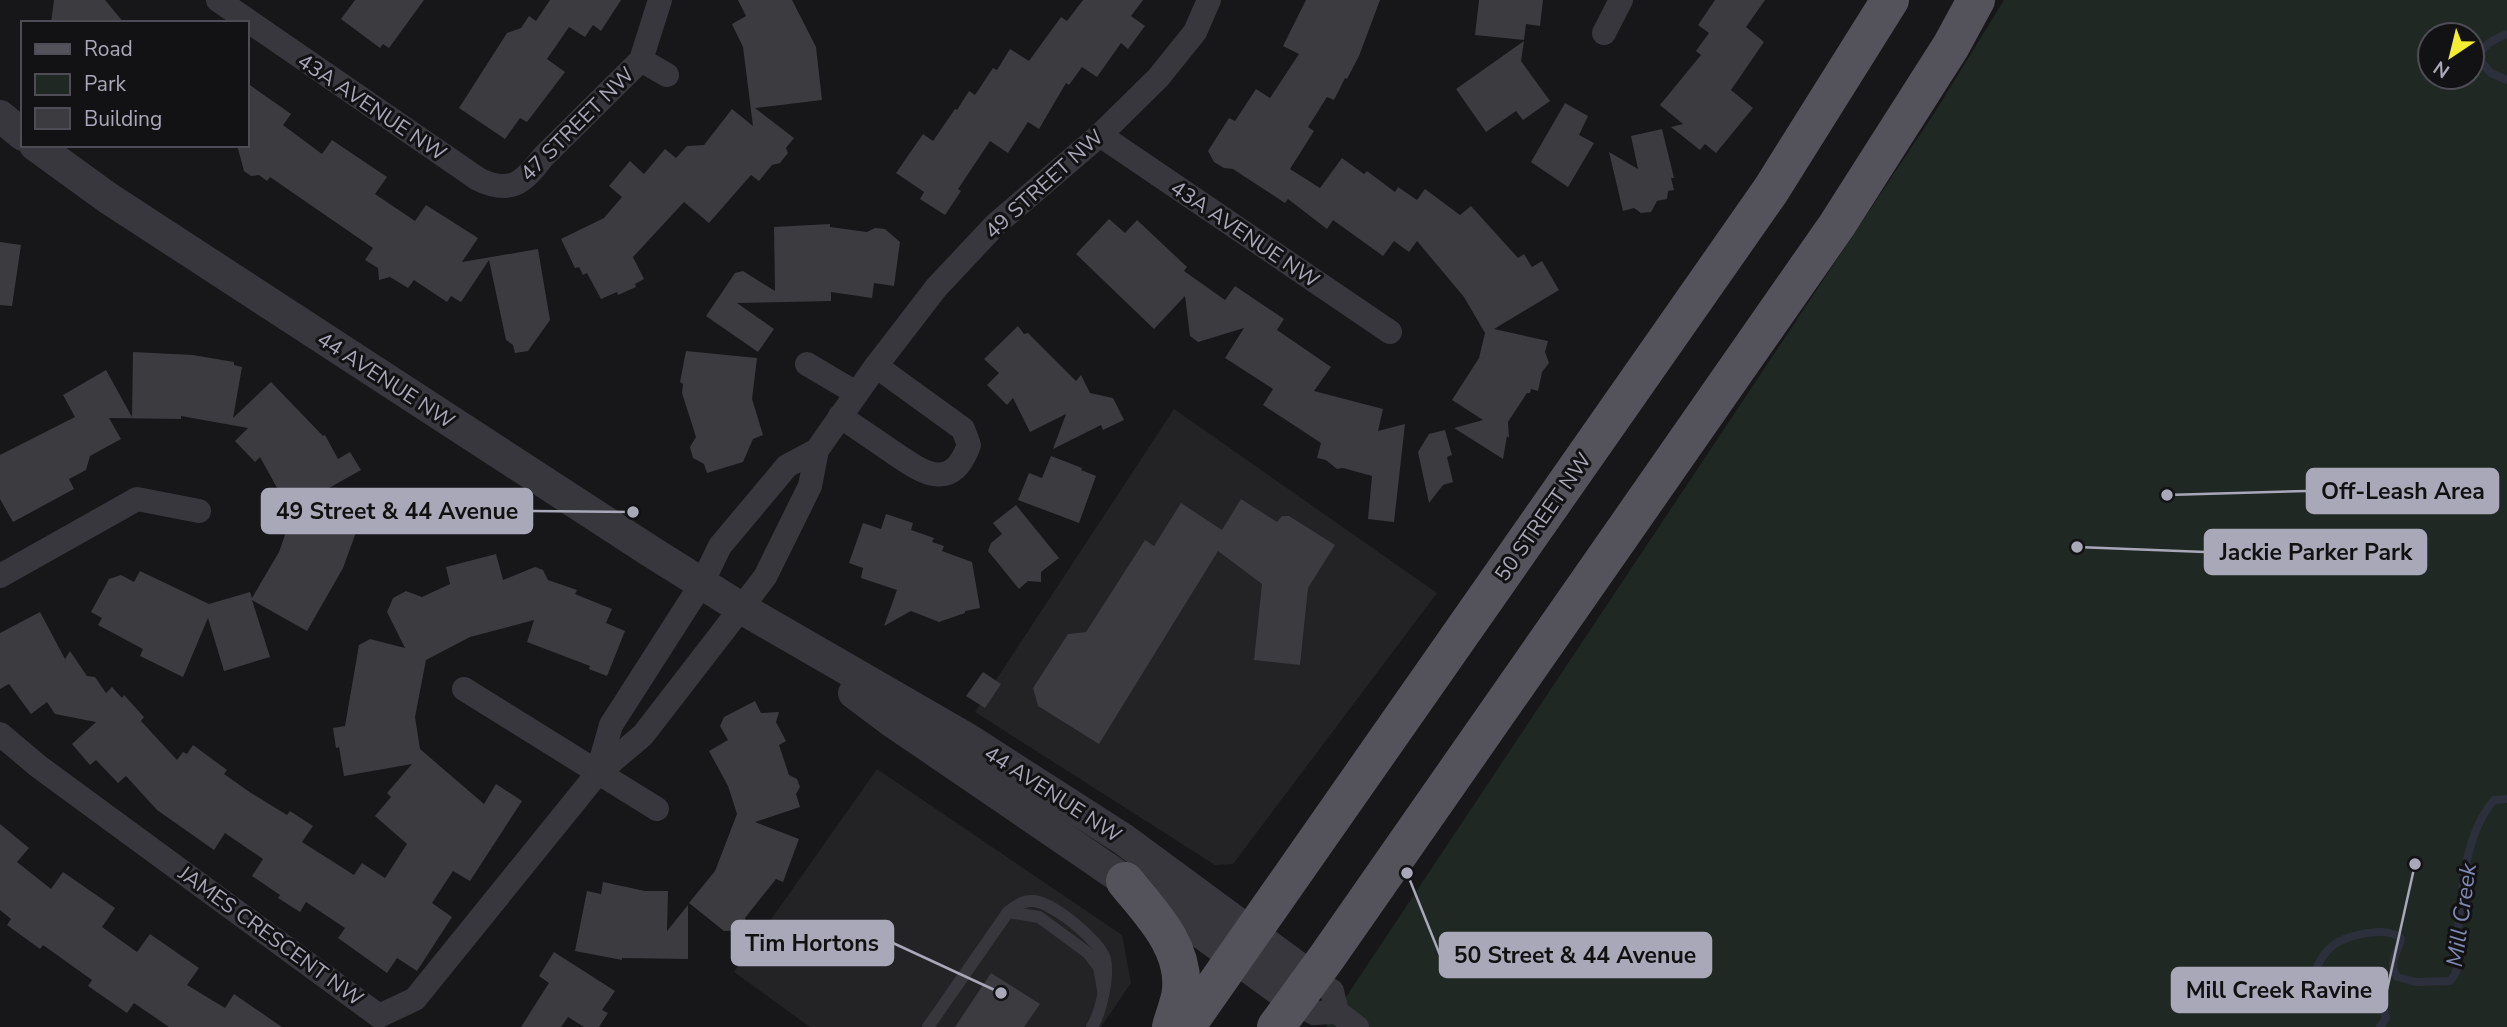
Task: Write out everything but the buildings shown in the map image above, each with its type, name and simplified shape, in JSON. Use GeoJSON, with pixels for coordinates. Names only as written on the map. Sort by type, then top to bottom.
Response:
{"type":"FeatureCollection","features":[{"type":"Feature","properties":{"kind":"main road","name":"50 STREET NW"},"geometry":{"type":"LineString","coordinates":[[1186,1027],[1763,201],[1852,63],[1889,0]]}},
{"type":"Feature","properties":{"kind":"main road"},"geometry":{"type":"LineString","coordinates":[[1294,1002],[1837,225],[1951,46],[1976,0]]}},
{"type":"Feature","properties":{"kind":"main road"},"geometry":{"type":"LineString","coordinates":[[1125,881],[1168,936],[1180,970],[1181,991],[1171,1027]]}},
{"type":"Feature","properties":{"kind":"street","name":"47 STREET NW"},"geometry":{"type":"LineString","coordinates":[[513,187],[533,171],[543,157],[641,60],[660,0]]}},
{"type":"Feature","properties":{"kind":"street","name":"49 STREET NW"},"geometry":{"type":"LineString","coordinates":[[741,608],[765,576],[810,486],[817,450],[856,393],[936,288],[996,225],[1100,135],[1158,78],[1195,32],[1209,0]]}},
{"type":"Feature","properties":{"kind":"street"},"geometry":{"type":"LineString","coordinates":[[1604,33],[1621,0]]}},
{"type":"Feature","properties":{"kind":"street","name":"43A AVENUE NW"},"geometry":{"type":"LineString","coordinates":[[233,4],[478,179],[492,187],[513,187]]}},
{"type":"Feature","properties":{"kind":"street","name":"47 STREET NW"},"geometry":{"type":"LineString","coordinates":[[641,60],[667,75]]}},
{"type":"Feature","properties":{"kind":"street"},"geometry":{"type":"LineString","coordinates":[[0,116],[21,133]]}},
{"type":"Feature","properties":{"kind":"street","name":"43A AVENUE NW"},"geometry":{"type":"LineString","coordinates":[[1100,135],[1390,332]]}},
{"type":"Feature","properties":{"kind":"street","name":"44 AVENUE NW"},"geometry":{"type":"LineString","coordinates":[[38,147],[120,205],[515,464],[741,608],[966,738],[1123,839],[1243,945],[1294,1002],[1314,1013],[1336,1012],[1357,1027]]}},
{"type":"Feature","properties":{"kind":"street"},"geometry":{"type":"LineString","coordinates":[[807,364],[856,393]]}},
{"type":"Feature","properties":{"kind":"street"},"geometry":{"type":"LineString","coordinates":[[840,416],[920,471],[938,475],[952,471],[963,461],[969,445],[963,429],[876,366]]}},
{"type":"Feature","properties":{"kind":"street","name":"49 STREET NW"},"geometry":{"type":"LineString","coordinates":[[702,583],[720,546],[786,466],[817,450]]}},
{"type":"Feature","properties":{"kind":"street"},"geometry":{"type":"LineString","coordinates":[[0,576],[137,499],[199,511]]}},
{"type":"Feature","properties":{"kind":"street","name":"JAMES CRESCENT NW"},"geometry":{"type":"LineString","coordinates":[[597,774],[611,725],[702,583]]}},
{"type":"Feature","properties":{"kind":"street","name":"44 AVENUE NW"},"geometry":{"type":"LineString","coordinates":[[741,608],[890,720],[1125,881],[1243,945]]}},
{"type":"Feature","properties":{"kind":"street","name":"JAMES CRESCENT NW"},"geometry":{"type":"LineString","coordinates":[[0,734],[38,766],[379,1016],[415,999],[597,774],[643,735],[741,608]]}},
{"type":"Feature","properties":{"kind":"street"},"geometry":{"type":"LineString","coordinates":[[464,689],[657,809]]}},
{"type":"Feature","properties":{"kind":"lane"},"geometry":{"type":"LineString","coordinates":[[928,1027],[1008,912],[1039,917],[1088,953],[1099,967],[1103,990],[1097,1018],[1092,1027]]}},
{"type":"Feature","properties":{"kind":"shaded area"},"geometry":{"type":"Polygon","coordinates":[[[1174,409],[1437,593],[1233,864],[1215,865],[975,712],[1174,409]]]}},
{"type":"Feature","properties":{"kind":"shaded area"},"geometry":{"type":"Polygon","coordinates":[[[877,769],[1122,935],[1131,983],[1101,1027],[810,1027],[734,972],[877,769]]]}},
{"type":"Feature","properties":{"kind":"green space"},"geometry":{"type":"Polygon","coordinates":[[[2004,0],[2507,0],[2507,1027],[1326,1027],[1935,112],[2004,0]]]}},
{"type":"Feature","properties":{"kind":"waterway","name":"Mill Creek"},"geometry":{"type":"LineString","coordinates":[[2507,34],[2489,43],[2478,59],[2491,73],[2507,80]]}},
{"type":"Feature","properties":{"kind":"waterway","name":"Mill Creek"},"geometry":{"type":"LineString","coordinates":[[2380,1027],[2386,1018],[2383,1008],[2366,1005],[2331,1009],[2316,1002],[2313,986],[2319,962],[2329,949],[2341,941],[2368,933],[2388,933],[2401,939],[2393,963],[2397,977],[2416,982],[2450,981],[2458,964],[2461,896],[2471,845],[2484,814],[2494,800],[2507,799]]}},
{"type":"Feature","properties":{"kind":"place","name":"Off-Leash Area"},"geometry":{"type":"Point","coordinates":[2167,495]}},
{"type":"Feature","properties":{"kind":"place","name":"49 Street & 44 Avenue"},"geometry":{"type":"Point","coordinates":[633,512]}},
{"type":"Feature","properties":{"kind":"place","name":"Jackie Parker Park"},"geometry":{"type":"Point","coordinates":[2077,547]}},
{"type":"Feature","properties":{"kind":"place","name":"Mill Creek Ravine"},"geometry":{"type":"Point","coordinates":[2415,864]}},
{"type":"Feature","properties":{"kind":"place","name":"50 Street & 44 Avenue"},"geometry":{"type":"Point","coordinates":[1407,873]}},
{"type":"Feature","properties":{"kind":"place","name":"Tim Hortons"},"geometry":{"type":"Point","coordinates":[1001,993]}}]}
